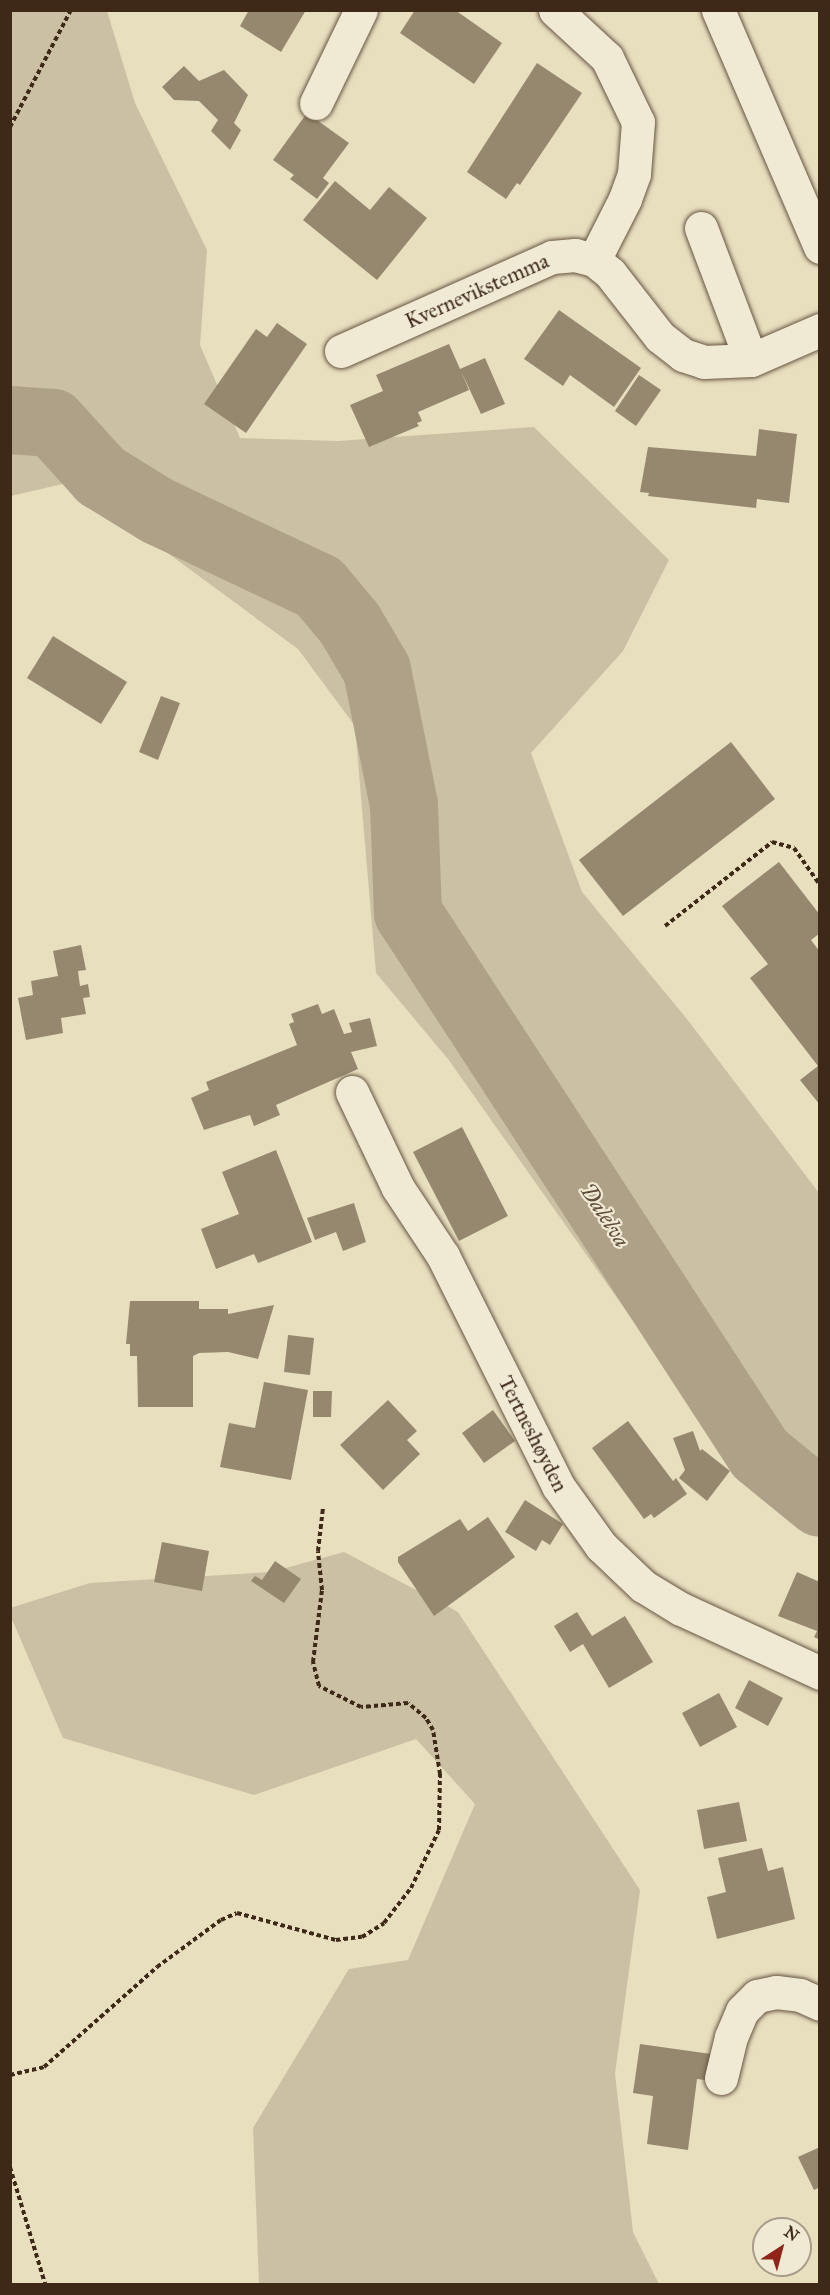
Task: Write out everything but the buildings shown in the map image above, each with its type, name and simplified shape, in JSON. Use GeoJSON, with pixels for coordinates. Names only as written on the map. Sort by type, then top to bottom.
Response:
{"type":"FeatureCollection","features":[{"type":"Feature","properties":{"kind":"street"},"geometry":{"type":"LineString","coordinates":[[316,103],[361,10]]}},
{"type":"Feature","properties":{"kind":"street"},"geometry":{"type":"LineString","coordinates":[[555,10],[607,58],[638,122],[634,174],[626,199],[594,260],[610,273],[660,337],[683,355],[704,362],[751,360],[819,330]]}},
{"type":"Feature","properties":{"kind":"street"},"geometry":{"type":"LineString","coordinates":[[718,10],[810,200],[819,247]]}},
{"type":"Feature","properties":{"kind":"street"},"geometry":{"type":"LineString","coordinates":[[701,228],[751,360]]}},
{"type":"Feature","properties":{"kind":"street","name":"Kvernevikstemma"},"geometry":{"type":"LineString","coordinates":[[341,351],[552,257],[575,255],[594,260]]}},
{"type":"Feature","properties":{"kind":"street","name":"Tertneshøyden"},"geometry":{"type":"LineString","coordinates":[[352,1092],[398,1188],[443,1256],[558,1486],[601,1546],[643,1586],[681,1609],[819,1673]]}},
{"type":"Feature","properties":{"kind":"street"},"geometry":{"type":"LineString","coordinates":[[721,2078],[731,2037],[742,2011],[757,1996],[776,1992],[800,1995],[819,2004]]}},
{"type":"Feature","properties":{"kind":"path"},"geometry":{"type":"LineString","coordinates":[[10,127],[71,10]]}},
{"type":"Feature","properties":{"kind":"path"},"geometry":{"type":"LineString","coordinates":[[665,926],[772,842],[795,848],[819,885]]}},
{"type":"Feature","properties":{"kind":"path"},"geometry":{"type":"LineString","coordinates":[[10,2075],[44,2067],[157,1968],[221,1920],[237,1913],[336,1940],[362,1937],[384,1923],[411,1888],[439,1830],[440,1774],[433,1730],[426,1718],[408,1703],[361,1707],[319,1686],[313,1662],[322,1590],[318,1551],[323,1508]]}},
{"type":"Feature","properties":{"kind":"path"},"geometry":{"type":"LineString","coordinates":[[10,2167],[45,2284]]}},
{"type":"Feature","properties":{"kind":"shaded area"},"geometry":{"type":"Polygon","coordinates":[[[10,11],[107,11],[135,103],[207,250],[200,345],[240,438],[338,441],[534,427],[669,560],[623,651],[531,753],[582,892],[687,1019],[819,1193],[819,1531],[699,1414],[448,1059],[376,973],[355,726],[298,649],[71,482],[11,496],[10,11]]]}},
{"type":"Feature","properties":{"kind":"shaded area"},"geometry":{"type":"Polygon","coordinates":[[[344,1552],[458,1612],[640,1890],[615,2074],[633,2232],[659,2284],[259,2284],[253,2128],[349,1969],[408,1960],[475,1804],[416,1739],[254,1795],[63,1738],[11,1617],[10,1608],[90,1583],[271,1572],[344,1552]]]}},
{"type":"Feature","properties":{"kind":"waterway","name":"Dalelva"},"geometry":{"type":"LineString","coordinates":[[10,420],[53,423],[101,476],[158,511],[319,587],[350,624],[377,670],[404,805],[408,913],[760,1454],[820,1503]]}}]}
